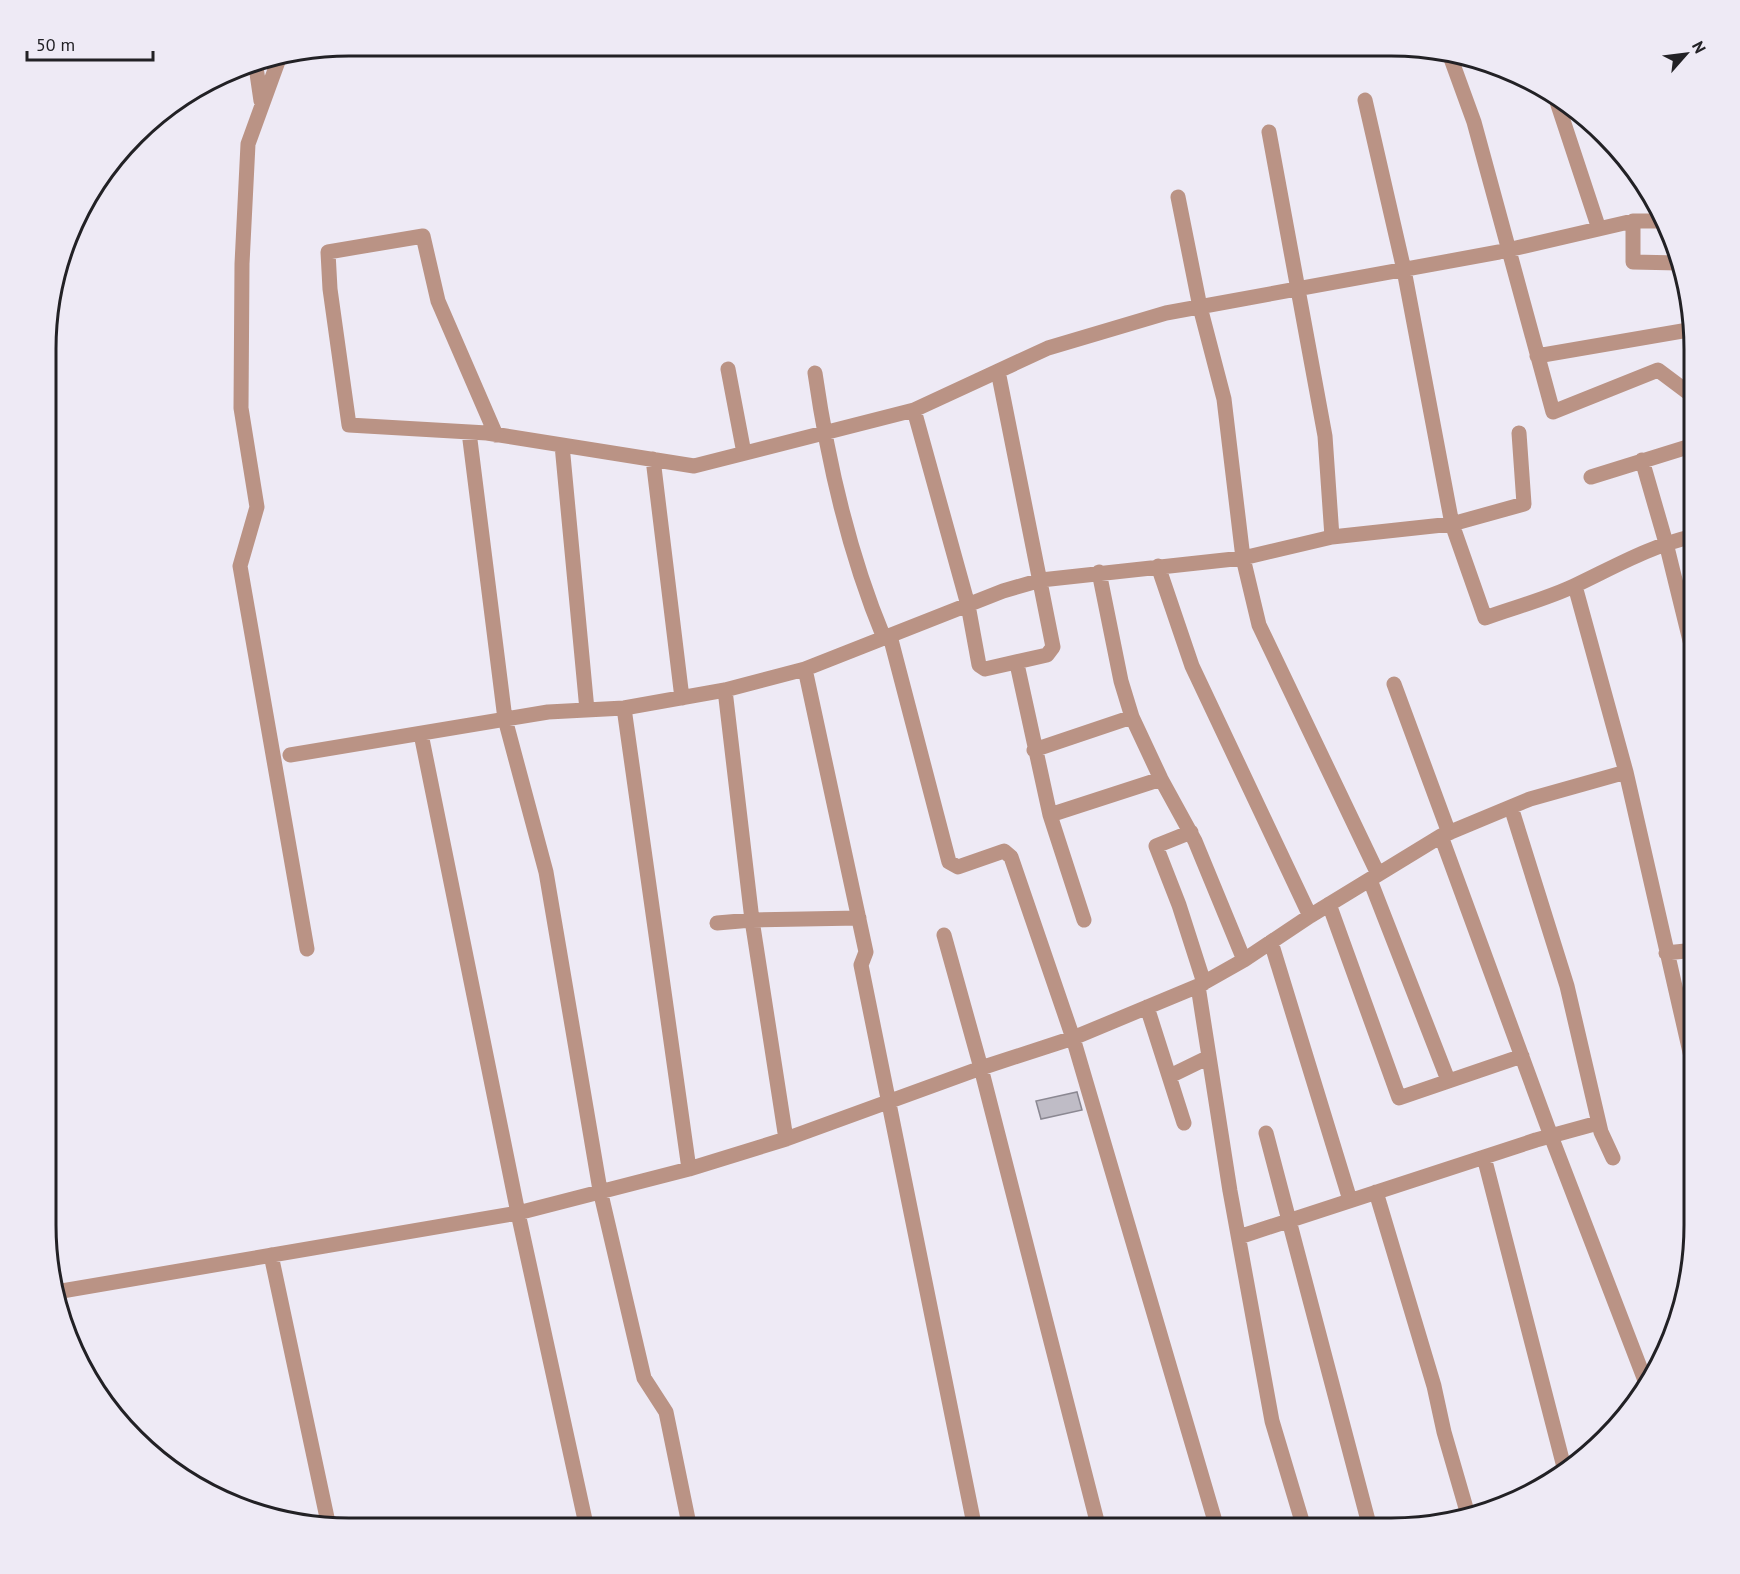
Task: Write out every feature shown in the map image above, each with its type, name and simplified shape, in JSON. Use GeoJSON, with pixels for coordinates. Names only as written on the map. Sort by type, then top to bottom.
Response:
{"type":"FeatureCollection","features":[{"type":"Feature","properties":{"kind":"street"},"geometry":{"type":"LineString","coordinates":[[1452,62],[1474,122],[1552,412],[1658,370],[1684,390]]}},
{"type":"Feature","properties":{"kind":"street"},"geometry":{"type":"LineString","coordinates":[[277,64],[248,144],[242,264],[241,408],[257,507],[240,566],[307,949]]}},
{"type":"Feature","properties":{"kind":"street"},"geometry":{"type":"LineString","coordinates":[[256,70],[261,104]]}},
{"type":"Feature","properties":{"kind":"street"},"geometry":{"type":"LineString","coordinates":[[1365,100],[1404,270],[1452,524],[1485,618],[1575,586],[1616,563],[1666,543],[1684,539]]}},
{"type":"Feature","properties":{"kind":"street"},"geometry":{"type":"LineString","coordinates":[[1559,109],[1599,229]]}},
{"type":"Feature","properties":{"kind":"street"},"geometry":{"type":"LineString","coordinates":[[1269,132],[1325,436],[1332,537]]}},
{"type":"Feature","properties":{"kind":"street"},"geometry":{"type":"LineString","coordinates":[[1178,197],[1200,307],[1224,399],[1243,558],[1259,625],[1374,877],[1448,1080]]}},
{"type":"Feature","properties":{"kind":"street"},"geometry":{"type":"LineString","coordinates":[[1633,221],[1633,262],[1672,263]]}},
{"type":"Feature","properties":{"kind":"street"},"geometry":{"type":"LineString","coordinates":[[495,435],[438,301],[423,236],[328,252],[330,289],[349,425],[495,435],[694,466],[914,410],[1048,348],[1166,313],[1508,250],[1633,221],[1655,221]]}},
{"type":"Feature","properties":{"kind":"street"},"geometry":{"type":"LineString","coordinates":[[1537,356],[1684,331]]}},
{"type":"Feature","properties":{"kind":"street"},"geometry":{"type":"LineString","coordinates":[[728,369],[744,453]]}},
{"type":"Feature","properties":{"kind":"street"},"geometry":{"type":"LineString","coordinates":[[914,410],[968,605],[981,668],[1017,664],[1052,652],[1041,580],[998,371]]}},
{"type":"Feature","properties":{"kind":"street"},"geometry":{"type":"LineString","coordinates":[[815,373],[824,433],[861,582],[887,637],[949,862],[958,867],[1004,851],[1011,856],[1073,1038],[1214,1518]]}},
{"type":"Feature","properties":{"kind":"street"},"geometry":{"type":"LineString","coordinates":[[469,432],[506,719],[546,872],[600,1190],[644,1377],[666,1412],[688,1518]]}},
{"type":"Feature","properties":{"kind":"street"},"geometry":{"type":"LineString","coordinates":[[290,755],[506,719],[624,708],[725,690],[805,669],[968,605],[1041,580],[1243,558],[1332,537],[1452,524],[1524,504],[1519,433]]}},
{"type":"Feature","properties":{"kind":"street"},"geometry":{"type":"LineString","coordinates":[[562,445],[587,710]]}},
{"type":"Feature","properties":{"kind":"street"},"geometry":{"type":"LineString","coordinates":[[1591,477],[1684,448]]}},
{"type":"Feature","properties":{"kind":"street"},"geometry":{"type":"LineString","coordinates":[[653,459],[682,698]]}},
{"type":"Feature","properties":{"kind":"street"},"geometry":{"type":"LineString","coordinates":[[1642,460],[1684,616]]}},
{"type":"Feature","properties":{"kind":"street"},"geometry":{"type":"LineString","coordinates":[[1158,566],[1192,666],[1310,916]]}},
{"type":"Feature","properties":{"kind":"street"},"geometry":{"type":"LineString","coordinates":[[1099,572],[1121,681],[1132,717],[1161,779],[1191,832],[1244,960]]}},
{"type":"Feature","properties":{"kind":"street"},"geometry":{"type":"LineString","coordinates":[[1575,586],[1626,772],[1684,1028]]}},
{"type":"Feature","properties":{"kind":"street"},"geometry":{"type":"LineString","coordinates":[[1017,664],[1050,815],[1084,920]]}},
{"type":"Feature","properties":{"kind":"street"},"geometry":{"type":"LineString","coordinates":[[805,669],[866,952],[861,965],[973,1518]]}},
{"type":"Feature","properties":{"kind":"street"},"geometry":{"type":"LineString","coordinates":[[1394,684],[1522,1056],[1643,1375]]}},
{"type":"Feature","properties":{"kind":"street"},"geometry":{"type":"LineString","coordinates":[[725,690],[752,920],[786,1139]]}},
{"type":"Feature","properties":{"kind":"street"},"geometry":{"type":"LineString","coordinates":[[624,708],[689,1169]]}},
{"type":"Feature","properties":{"kind":"street"},"geometry":{"type":"LineString","coordinates":[[1034,750],[1132,717]]}},
{"type":"Feature","properties":{"kind":"street"},"geometry":{"type":"LineString","coordinates":[[421,734],[518,1213],[585,1518]]}},
{"type":"Feature","properties":{"kind":"street"},"geometry":{"type":"LineString","coordinates":[[63,1291],[518,1213],[600,1190],[689,1169],[786,1139],[981,1068],[1073,1038],[1201,985],[1445,834],[1511,807],[1626,772]]}},
{"type":"Feature","properties":{"kind":"street"},"geometry":{"type":"LineString","coordinates":[[1050,815],[1161,779]]}},
{"type":"Feature","properties":{"kind":"street"},"geometry":{"type":"LineString","coordinates":[[1511,807],[1567,986],[1599,1123],[1613,1158]]}},
{"type":"Feature","properties":{"kind":"street"},"geometry":{"type":"LineString","coordinates":[[1191,832],[1156,846],[1179,905],[1201,985],[1209,1057],[1272,1421],[1301,1518]]}},
{"type":"Feature","properties":{"kind":"street"},"geometry":{"type":"LineString","coordinates":[[1329,904],[1399,1098],[1522,1056]]}},
{"type":"Feature","properties":{"kind":"street"},"geometry":{"type":"LineString","coordinates":[[717,924],[752,920],[859,918]]}},
{"type":"Feature","properties":{"kind":"street"},"geometry":{"type":"LineString","coordinates":[[944,934],[981,1068],[1096,1518]]}},
{"type":"Feature","properties":{"kind":"street"},"geometry":{"type":"LineString","coordinates":[[1271,942],[1350,1200]]}},
{"type":"Feature","properties":{"kind":"street"},"geometry":{"type":"LineString","coordinates":[[1666,953],[1684,951]]}},
{"type":"Feature","properties":{"kind":"street"},"geometry":{"type":"LineString","coordinates":[[1147,1006],[1184,1123]]}},
{"type":"Feature","properties":{"kind":"street"},"geometry":{"type":"LineString","coordinates":[[1170,1076],[1209,1057]]}},
{"type":"Feature","properties":{"kind":"street"},"geometry":{"type":"LineString","coordinates":[[1239,1237],[1484,1157],[1599,1123]]}},
{"type":"Feature","properties":{"kind":"street"},"geometry":{"type":"LineString","coordinates":[[1266,1133],[1291,1220],[1367,1518]]}},
{"type":"Feature","properties":{"kind":"street"},"geometry":{"type":"LineString","coordinates":[[1484,1157],[1562,1463]]}},
{"type":"Feature","properties":{"kind":"street"},"geometry":{"type":"LineString","coordinates":[[1376,1192],[1434,1386],[1444,1432],[1466,1509]]}},
{"type":"Feature","properties":{"kind":"street"},"geometry":{"type":"LineString","coordinates":[[272,1255],[326,1518]]}},
{"type":"Feature","properties":{"kind":"building"},"geometry":{"type":"Polygon","coordinates":[[[1077,1092],[1082,1110],[1041,1119],[1036,1101],[1077,1092]]]}}]}
